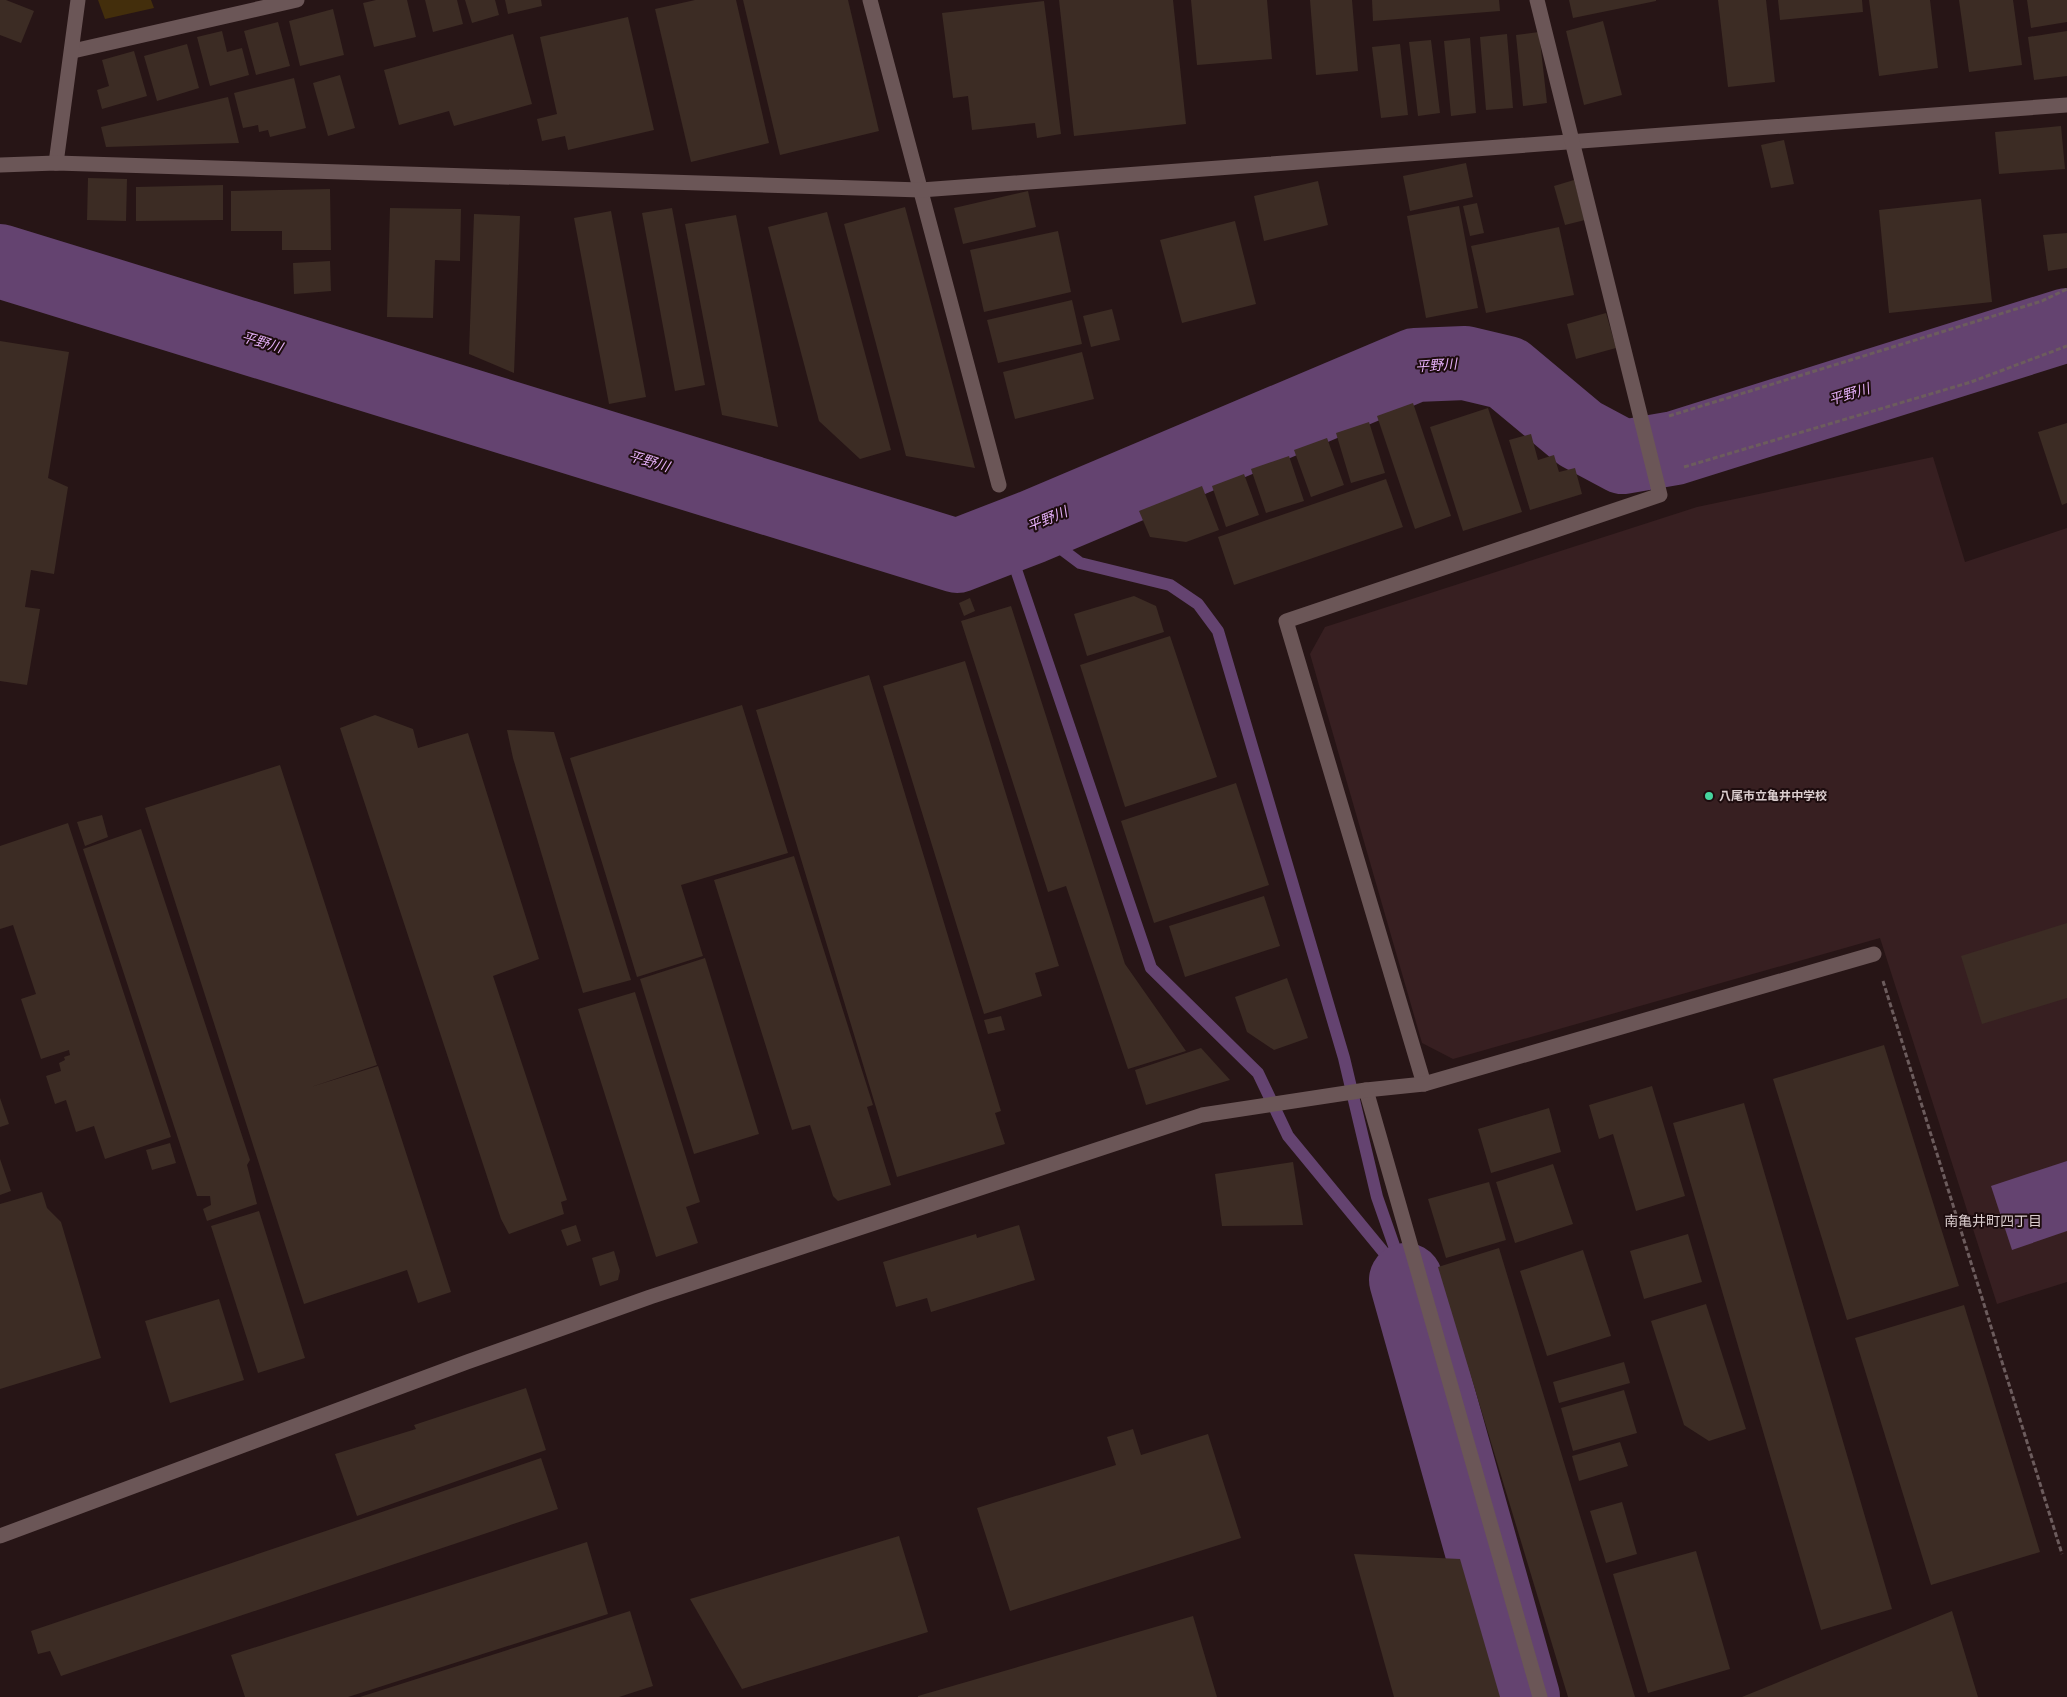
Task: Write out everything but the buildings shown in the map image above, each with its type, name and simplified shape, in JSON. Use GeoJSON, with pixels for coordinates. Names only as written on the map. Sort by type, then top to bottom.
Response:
{"type":"FeatureCollection","features":[{"type":"Feature","properties":{"kind":"street"},"geometry":{"type":"LineString","coordinates":[[56,164],[73,50],[78,0]]}},
{"type":"Feature","properties":{"kind":"street"},"geometry":{"type":"LineString","coordinates":[[73,50],[297,0]]}},
{"type":"Feature","properties":{"kind":"street"},"geometry":{"type":"LineString","coordinates":[[870,0],[998,485]]}},
{"type":"Feature","properties":{"kind":"street"},"geometry":{"type":"LineString","coordinates":[[1424,1084],[1286,621],[1660,495],[1537,0]]}},
{"type":"Feature","properties":{"kind":"street"},"geometry":{"type":"LineString","coordinates":[[0,165],[56,164],[921,190],[2067,105]]}},
{"type":"Feature","properties":{"kind":"street"},"geometry":{"type":"LineString","coordinates":[[0,1536],[467,1362],[650,1297],[1202,1114],[1366,1090],[1424,1084],[1874,954]]}},
{"type":"Feature","properties":{"kind":"street"},"geometry":{"type":"LineString","coordinates":[[1366,1090],[1540,1697]]}},
{"type":"Feature","properties":{"kind":"path"},"geometry":{"type":"LineString","coordinates":[[1641,417],[1670,416],[2042,302],[2067,289]]}},
{"type":"Feature","properties":{"kind":"path"},"geometry":{"type":"LineString","coordinates":[[1655,476],[1971,382],[2067,346]]}},
{"type":"Feature","properties":{"kind":"path"},"geometry":{"type":"LineString","coordinates":[[1874,954],[2062,1554]]}},
{"type":"Feature","properties":{"kind":"shaded area"},"geometry":{"type":"Polygon","coordinates":[[[98,0],[151,0],[154,8],[105,19],[98,0]]]}},
{"type":"Feature","properties":{"kind":"shaded area","name":"八尾市立亀井中学校"},"geometry":{"type":"Polygon","coordinates":[[[1933,457],[1965,562],[2067,528],[2067,1282],[1997,1304],[1880,938],[1453,1059],[1422,1043],[1310,654],[1325,627],[1697,507],[1933,457]]]}},
{"type":"Feature","properties":{"kind":"shaded area"},"geometry":{"type":"Polygon","coordinates":[[[2067,1161],[2067,1231],[2012,1250],[1991,1186],[2067,1161]]]}},
{"type":"Feature","properties":{"kind":"waterway","name":"平野川"},"geometry":{"type":"LineString","coordinates":[[0,261],[957,556],[1032,527],[1415,365],[1465,363],[1507,373],[1580,434],[1623,457],[1675,448],[2067,325]]}},
{"type":"Feature","properties":{"kind":"waterway"},"geometry":{"type":"LineString","coordinates":[[1032,527],[1080,563],[1170,585],[1198,604],[1218,631],[1344,1058],[1377,1197],[1406,1280]]}},
{"type":"Feature","properties":{"kind":"waterway"},"geometry":{"type":"LineString","coordinates":[[1005,537],[1151,968],[1258,1073],[1288,1136],[1400,1272]]}},
{"type":"Feature","properties":{"kind":"waterway"},"geometry":{"type":"LineString","coordinates":[[1406,1280],[1523,1697]]}},
{"type":"Feature","properties":{"kind":"place","name":"八尾市立亀井中学校"},"geometry":{"type":"Point","coordinates":[1709,796]}},
{"type":"Feature","properties":{"kind":"district","name":"南亀井町四丁目"},"geometry":{"type":"Point","coordinates":[1993,1221]}}]}
